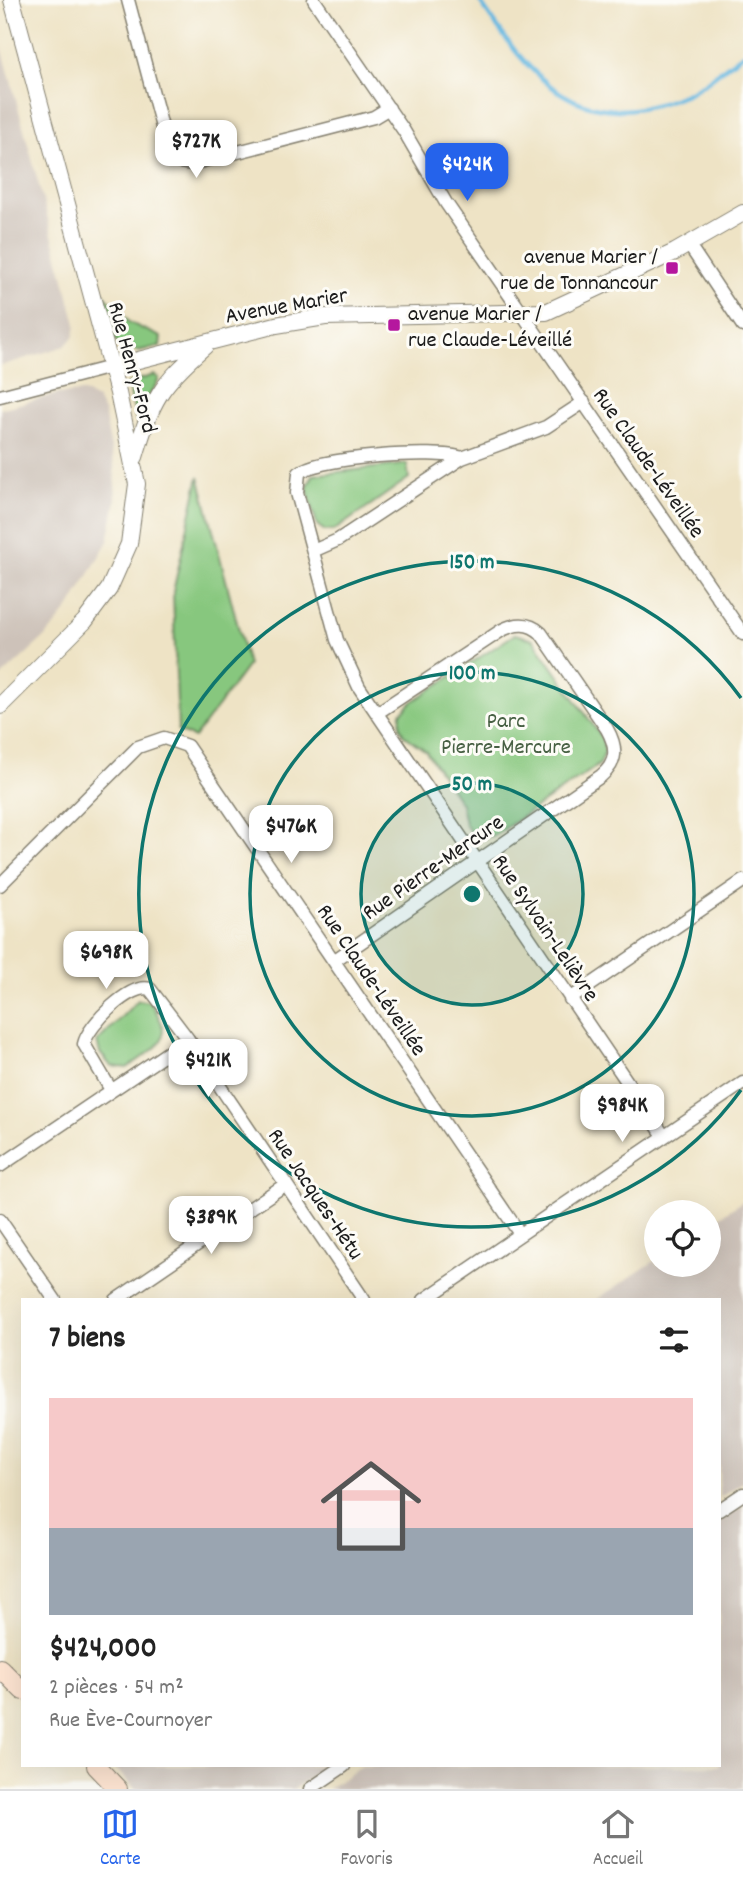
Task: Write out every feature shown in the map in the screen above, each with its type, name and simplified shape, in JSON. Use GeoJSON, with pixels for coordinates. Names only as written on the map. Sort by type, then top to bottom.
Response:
{"type":"FeatureCollection","features":[{"type":"Feature","properties":{"kind":"main road"},"geometry":{"type":"LineString","coordinates":[[0,1668],[21,1689]]}},
{"type":"Feature","properties":{"kind":"main road"},"geometry":{"type":"LineString","coordinates":[[97,1767],[118,1789]]}},
{"type":"Feature","properties":{"kind":"street","name":"Rue Henry-Ford"},"geometry":{"type":"LineString","coordinates":[[0,706],[85,621],[116,578],[134,520],[137,484],[135,459],[12,0]]}},
{"type":"Feature","properties":{"kind":"street"},"geometry":{"type":"LineString","coordinates":[[128,0],[167,146],[172,157],[180,163],[195,163],[374,117],[389,108]]}},
{"type":"Feature","properties":{"kind":"street","name":"Rue Claude-Léveillée"},"geometry":{"type":"LineString","coordinates":[[314,0],[389,108],[446,203],[743,634]]}},
{"type":"Feature","properties":{"kind":"street","name":"Avenue Marier"},"geometry":{"type":"LineString","coordinates":[[111,367],[297,321],[338,315],[524,314],[554,309],[689,245],[743,213]]}},
{"type":"Feature","properties":{"kind":"street"},"geometry":{"type":"LineString","coordinates":[[689,245],[743,326]]}},
{"type":"Feature","properties":{"kind":"street"},"geometry":{"type":"LineString","coordinates":[[135,459],[149,412],[160,390],[209,342]]}},
{"type":"Feature","properties":{"kind":"street"},"geometry":{"type":"LineString","coordinates":[[0,397],[111,367]]}},
{"type":"Feature","properties":{"kind":"street","name":"Rue Sylvain-Lelièvre"},"geometry":{"type":"LineString","coordinates":[[313,551],[338,540],[462,458],[546,427],[584,402]]}},
{"type":"Feature","properties":{"kind":"street","name":"Rue Sylvain-Lelièvre"},"geometry":{"type":"LineString","coordinates":[[462,458],[429,453],[321,464],[299,473],[296,485],[337,640],[354,678],[377,713],[664,1136]]}},
{"type":"Feature","properties":{"kind":"street","name":"Rue Pierre-Mercure"},"geometry":{"type":"LineString","coordinates":[[335,960],[601,776],[614,760],[612,737],[553,648],[535,628],[523,624],[508,626],[377,713]]}},
{"type":"Feature","properties":{"kind":"street","name":"Rue Claude-Léveillée"},"geometry":{"type":"LineString","coordinates":[[0,885],[131,753],[156,739],[172,739],[195,754],[520,1234]]}},
{"type":"Feature","properties":{"kind":"street"},"geometry":{"type":"LineString","coordinates":[[570,999],[743,881]]}},
{"type":"Feature","properties":{"kind":"street","name":"Rue Jacques-Hétu"},"geometry":{"type":"LineString","coordinates":[[111,1090],[86,1049],[85,1038],[130,991],[141,987],[150,989],[188,1039],[363,1298]]}},
{"type":"Feature","properties":{"kind":"street"},"geometry":{"type":"LineString","coordinates":[[0,1166],[188,1039]]}},
{"type":"Feature","properties":{"kind":"street"},"geometry":{"type":"LineString","coordinates":[[427,1298],[743,1083]]}},
{"type":"Feature","properties":{"kind":"street"},"geometry":{"type":"LineString","coordinates":[[119,1298],[286,1184]]}},
{"type":"Feature","properties":{"kind":"street"},"geometry":{"type":"LineString","coordinates":[[0,1220],[54,1298]]}},
{"type":"Feature","properties":{"kind":"street"},"geometry":{"type":"LineString","coordinates":[[721,1509],[743,1494]]}},
{"type":"Feature","properties":{"kind":"street"},"geometry":{"type":"LineString","coordinates":[[310,1789],[343,1767]]}},
{"type":"Feature","properties":{"kind":"shaded area"},"geometry":{"type":"Polygon","coordinates":[[[0,40],[76,324],[74,336],[65,346],[0,366],[0,40]]]}},
{"type":"Feature","properties":{"kind":"shaded area"},"geometry":{"type":"Polygon","coordinates":[[[84,392],[97,399],[104,412],[114,465],[116,500],[108,541],[70,607],[48,634],[0,678],[0,409],[58,394],[84,392]]]}},
{"type":"Feature","properties":{"kind":"shaded area"},"geometry":{"type":"Polygon","coordinates":[[[743,1201],[743,1482],[721,1497],[721,1298],[599,1298],[644,1268],[644,1277],[721,1277],[721,1216],[743,1201]]]}},
{"type":"Feature","properties":{"kind":"shaded area"},"geometry":{"type":"Polygon","coordinates":[[[743,1506],[743,1789],[328,1789],[361,1767],[721,1767],[721,1521],[743,1506]]]}},
{"type":"Feature","properties":{"kind":"shaded area"},"geometry":{"type":"Polygon","coordinates":[[[114,1767],[326,1767],[293,1789],[136,1789],[114,1767]]]}},
{"type":"Feature","properties":{"kind":"green space"},"geometry":{"type":"Polygon","coordinates":[[[101,291],[130,323],[161,337],[160,346],[138,351],[118,344],[111,332],[101,291]]]}},
{"type":"Feature","properties":{"kind":"green space"},"geometry":{"type":"Polygon","coordinates":[[[154,375],[159,378],[158,381],[136,419],[128,383],[154,375]]]}},
{"type":"Feature","properties":{"kind":"green space"},"geometry":{"type":"Polygon","coordinates":[[[407,464],[409,478],[335,530],[325,531],[317,525],[307,488],[313,475],[407,464]]]}},
{"type":"Feature","properties":{"kind":"green space"},"geometry":{"type":"Polygon","coordinates":[[[199,476],[248,665],[194,738],[178,731],[173,592],[199,476]]]}},
{"type":"Feature","properties":{"kind":"green space","name":"Parc Pierre-Mercure"},"geometry":{"type":"Polygon","coordinates":[[[515,634],[533,639],[602,738],[605,752],[600,764],[495,835],[482,838],[471,833],[465,824],[461,804],[426,751],[404,735],[400,727],[401,713],[412,702],[515,634]]]}},
{"type":"Feature","properties":{"kind":"green space"},"geometry":{"type":"Polygon","coordinates":[[[138,1000],[150,1002],[158,1015],[163,1034],[161,1041],[127,1068],[111,1066],[100,1053],[97,1042],[138,1000]]]}},
{"type":"Feature","properties":{"kind":"waterway"},"geometry":{"type":"LineString","coordinates":[[479,0],[498,29],[539,76],[561,93],[586,105],[614,110],[645,107],[681,96],[705,83],[743,54]]}},
{"type":"Feature","properties":{"kind":"place","name":"avenue Marier / rue de Tonnancour"},"geometry":{"type":"Point","coordinates":[672,268]}},
{"type":"Feature","properties":{"kind":"place","name":"avenue Marier / rue Claude-Léveillé"},"geometry":{"type":"Point","coordinates":[394,325]}}]}
